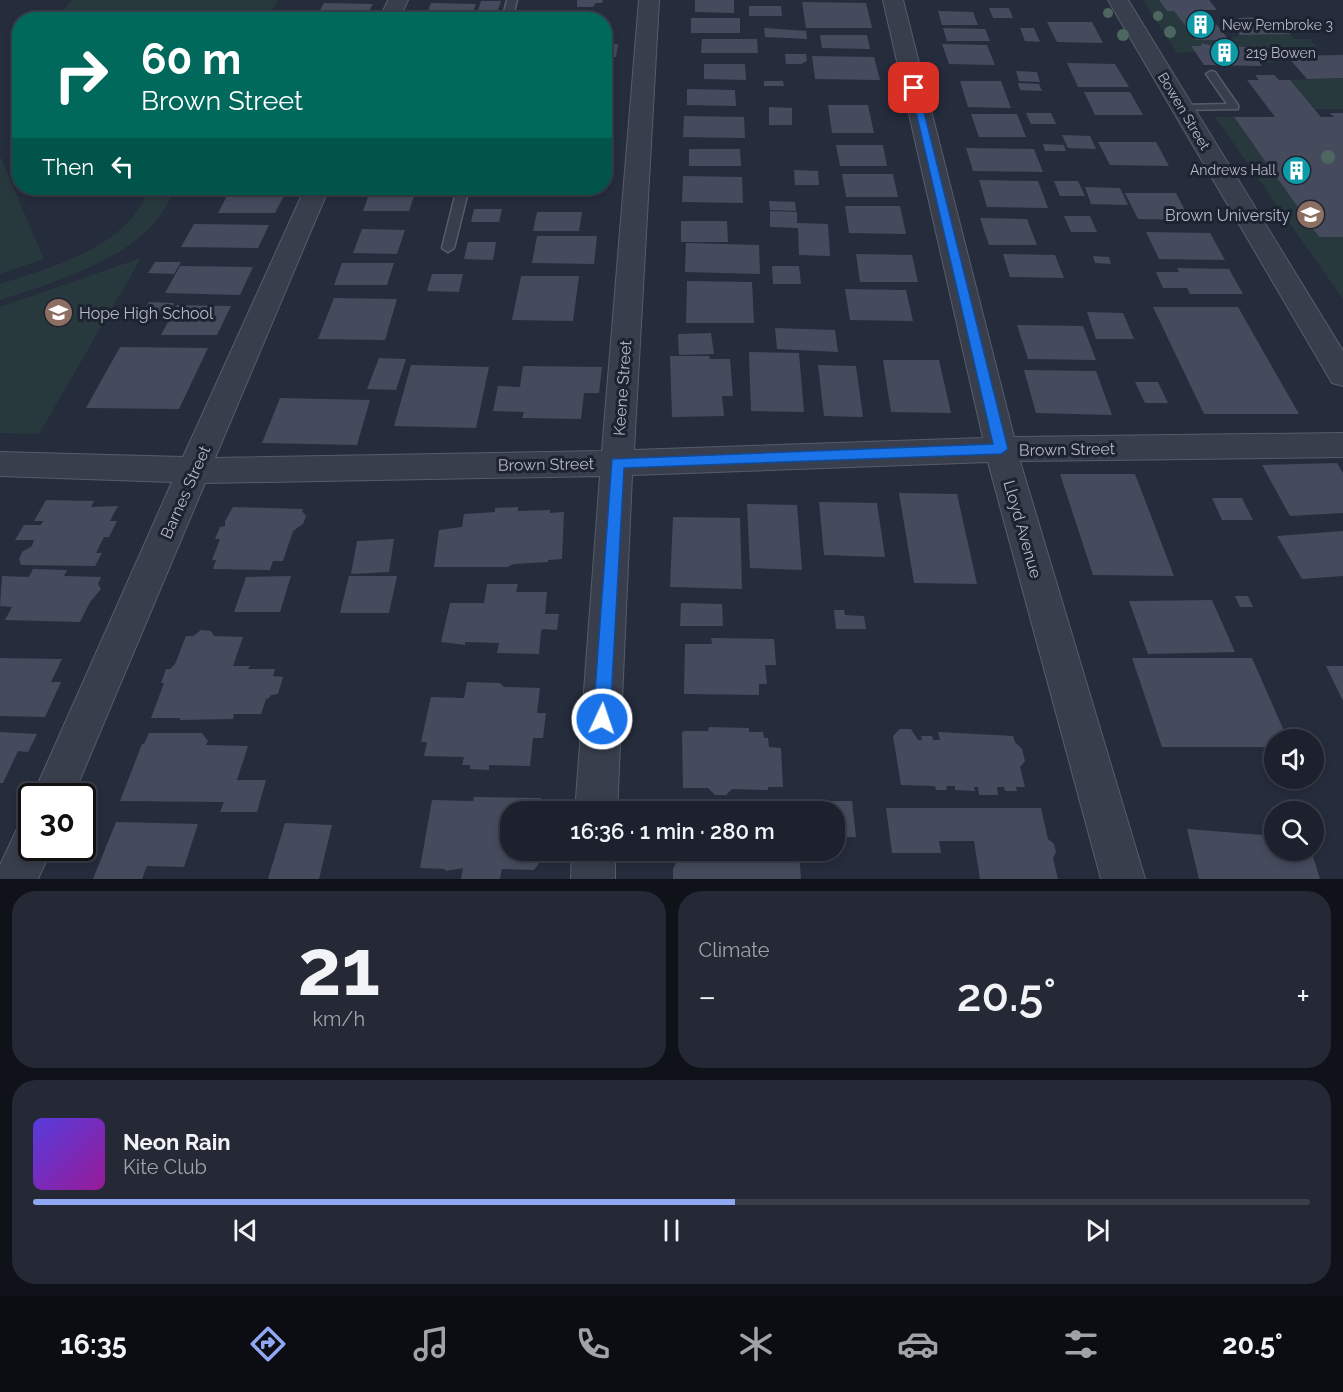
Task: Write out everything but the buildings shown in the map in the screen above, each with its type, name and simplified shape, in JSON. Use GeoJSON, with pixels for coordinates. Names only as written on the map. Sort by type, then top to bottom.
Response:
{"type":"FeatureCollection","features":[{"type":"Feature","properties":{"kind":"street","name":"Keene Street"},"geometry":{"type":"LineString","coordinates":[[597,801],[617,463],[650,0]]}},
{"type":"Feature","properties":{"kind":"street","name":"Lloyd Avenue"},"geometry":{"type":"LineString","coordinates":[[893,0],[1001,449],[1122,879]]}},
{"type":"Feature","properties":{"kind":"street","name":"Bowen Street"},"geometry":{"type":"LineString","coordinates":[[1118,0],[1343,376]]}},
{"type":"Feature","properties":{"kind":"street","name":"Barnes Street"},"geometry":{"type":"LineString","coordinates":[[58,783],[314,195]]}},
{"type":"Feature","properties":{"kind":"street","name":"Brown Street"},"geometry":{"type":"LineString","coordinates":[[0,464],[194,470],[617,463],[1001,449],[1343,445]]}},
{"type":"Feature","properties":{"kind":"street"},"geometry":{"type":"LineString","coordinates":[[16,879],[24,861]]}},
{"type":"Feature","properties":{"kind":"street"},"geometry":{"type":"LineString","coordinates":[[593,879],[594,861]]}},
{"type":"Feature","properties":{"kind":"lane"},"geometry":{"type":"LineString","coordinates":[[1183,108],[1234,107],[1211,74]]}},
{"type":"Feature","properties":{"kind":"lane"},"geometry":{"type":"LineString","coordinates":[[448,248],[461,195]]}},
{"type":"Feature","properties":{"kind":"shaded area"},"geometry":{"type":"Polygon","coordinates":[[[72,0],[278,0],[271,12],[61,12],[72,0]]]}},
{"type":"Feature","properties":{"kind":"shaded area"},"geometry":{"type":"Polygon","coordinates":[[[1143,0],[1159,0],[1167,11],[1174,11],[1196,40],[1229,39],[1240,35],[1290,34],[1294,39],[1310,39],[1317,48],[1283,47],[1274,52],[1273,63],[1259,62],[1248,47],[1213,46],[1203,43],[1201,46],[1192,47],[1195,52],[1177,53],[1143,0]]]}},
{"type":"Feature","properties":{"kind":"shaded area"},"geometry":{"type":"Polygon","coordinates":[[[1343,78],[1343,109],[1314,109],[1290,80],[1343,78]]]}},
{"type":"Feature","properties":{"kind":"shaded area"},"geometry":{"type":"Polygon","coordinates":[[[1215,117],[1234,117],[1251,142],[1343,237],[1343,299],[1215,117]]]}},
{"type":"Feature","properties":{"kind":"shaded area"},"geometry":{"type":"Polygon","coordinates":[[[0,156],[12,184],[12,195],[17,195],[44,259],[0,274],[0,156]]]}},
{"type":"Feature","properties":{"kind":"shaded area"},"geometry":{"type":"Polygon","coordinates":[[[146,195],[170,195],[164,211],[147,230],[126,247],[75,274],[0,300],[0,284],[87,252],[124,226],[139,209],[146,195]]]}},
{"type":"Feature","properties":{"kind":"shaded area"},"geometry":{"type":"Polygon","coordinates":[[[141,258],[39,434],[0,433],[0,307],[141,258]]]}},
{"type":"Feature","properties":{"kind":"place","name":"New Pembroke 3"},"geometry":{"type":"Point","coordinates":[1201,25]}},
{"type":"Feature","properties":{"kind":"place","name":"219 Bowen"},"geometry":{"type":"Point","coordinates":[1225,53]}},
{"type":"Feature","properties":{"kind":"place","name":"Andrews Hall"},"geometry":{"type":"Point","coordinates":[1297,170]}},
{"type":"Feature","properties":{"kind":"place","name":"Brown University"},"geometry":{"type":"Point","coordinates":[1311,215]}},
{"type":"Feature","properties":{"kind":"place","name":"Hope High School"},"geometry":{"type":"Point","coordinates":[58,313]}},
{"type":"Feature","properties":{"kind":"route"},"geometry":{"type":"LineString","coordinates":[[602,719],[617,463],[1001,449],[914,88]]}}]}
